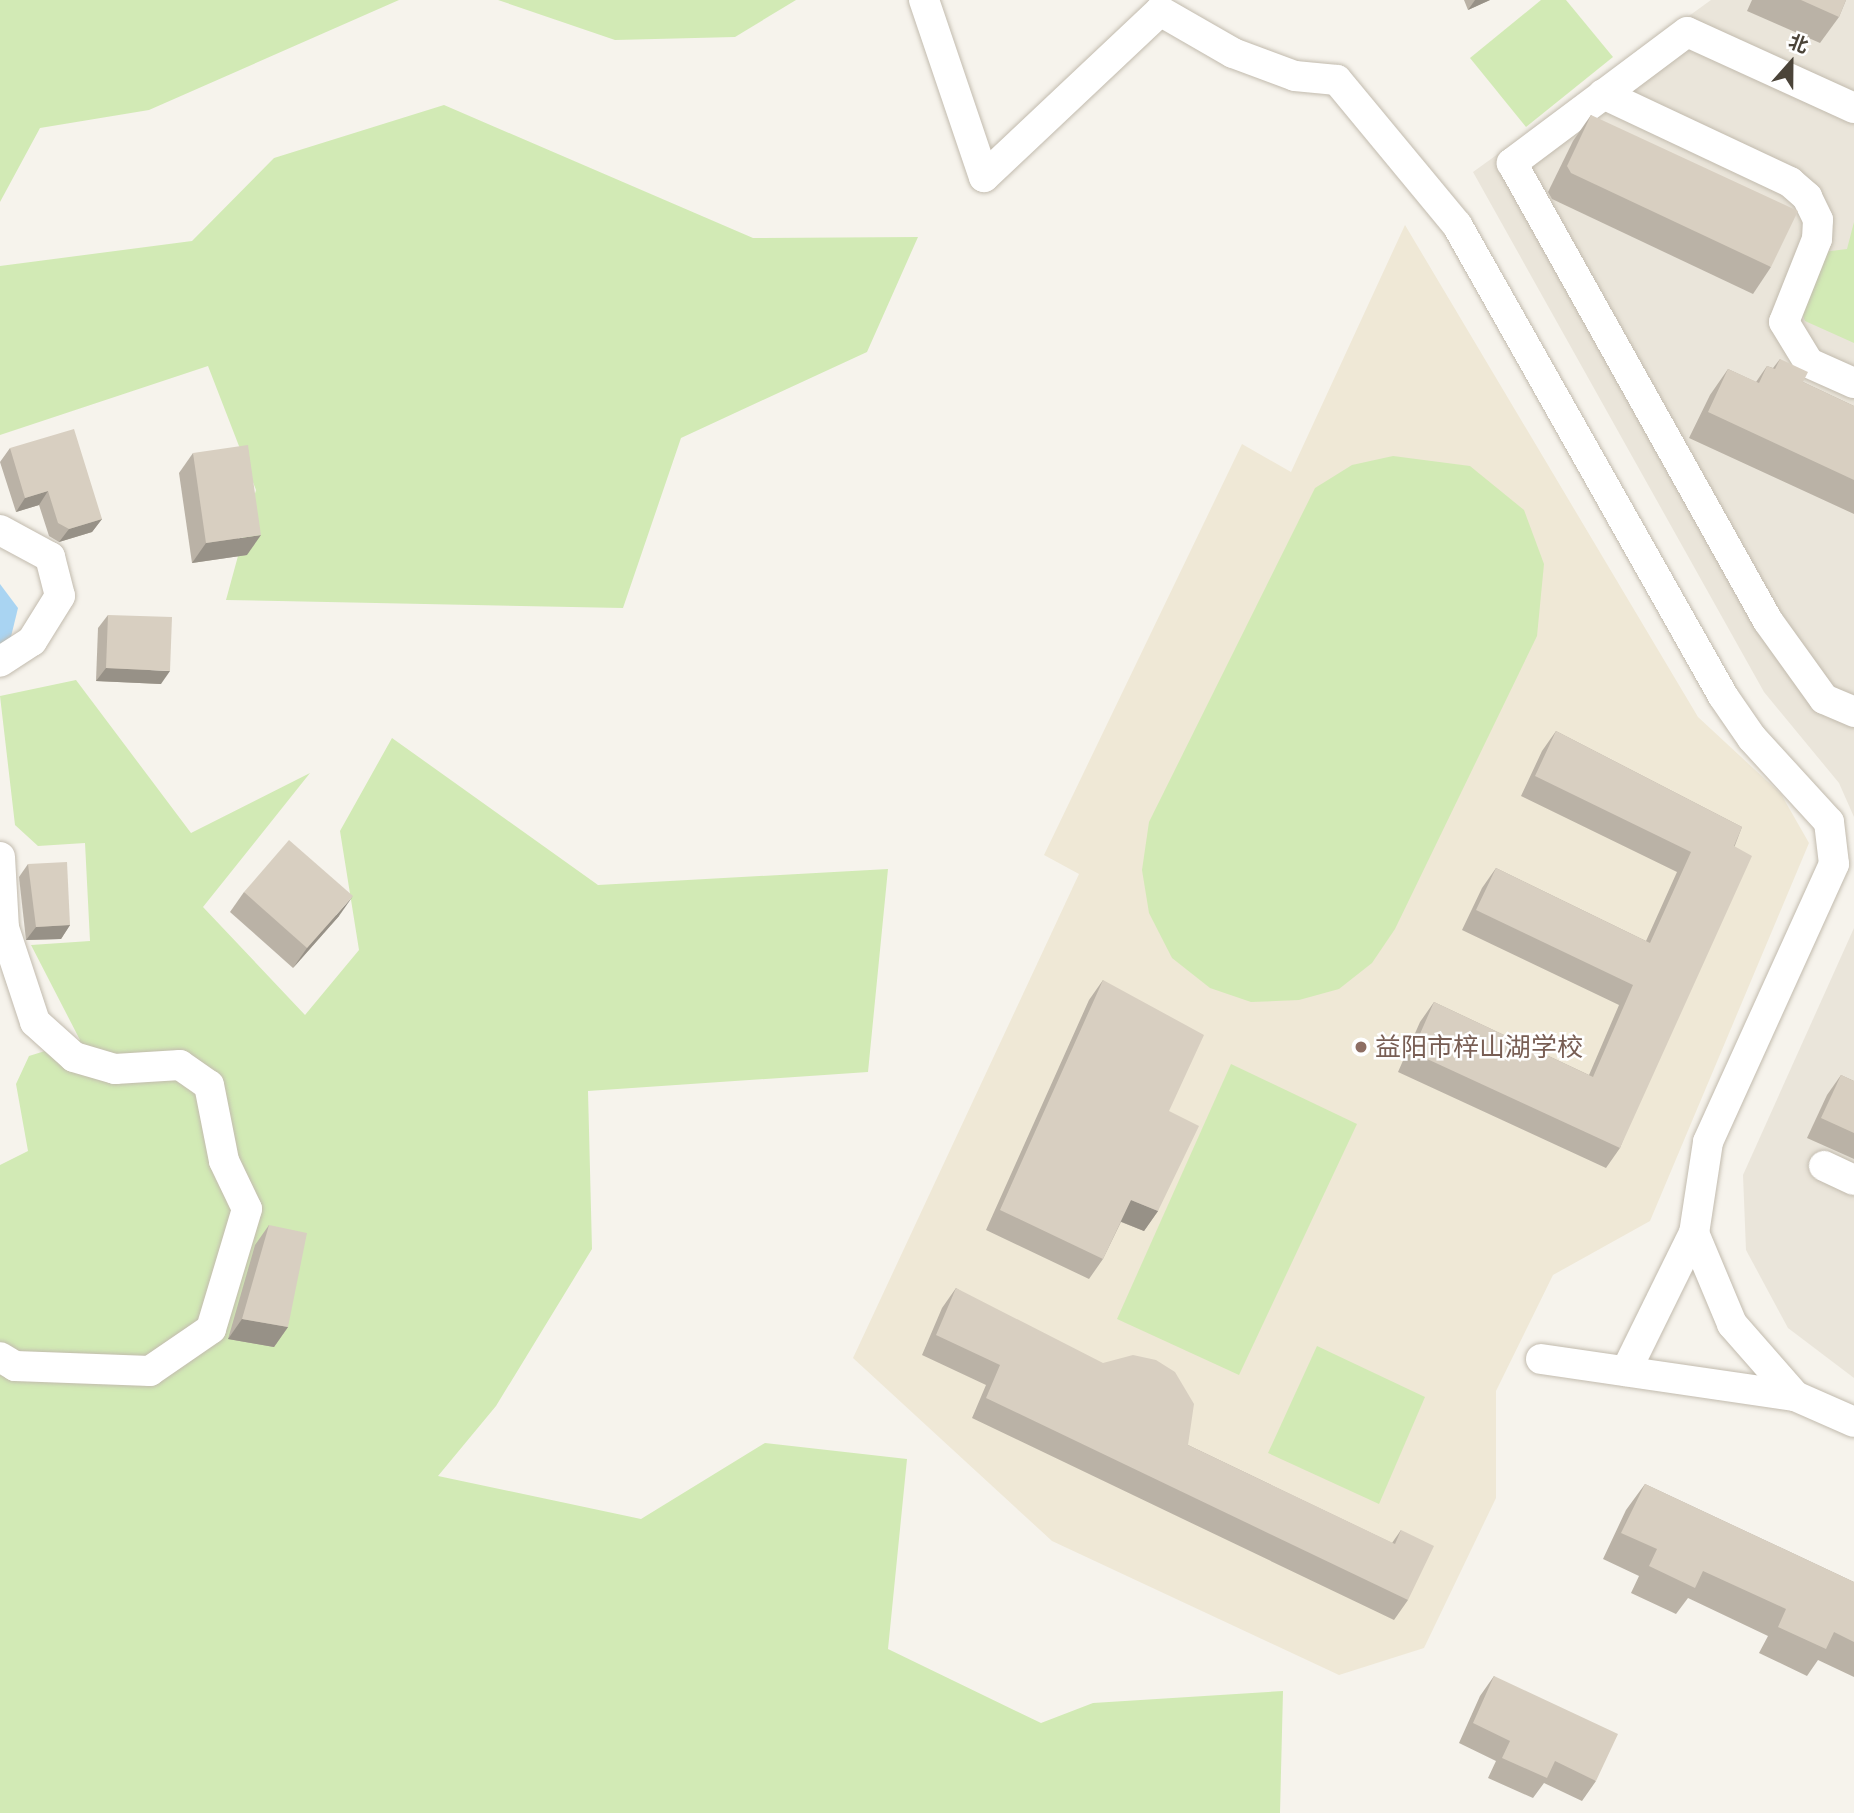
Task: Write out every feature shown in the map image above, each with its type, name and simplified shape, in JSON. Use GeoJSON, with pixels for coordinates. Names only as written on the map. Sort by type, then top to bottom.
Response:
{"type":"FeatureCollection","features":[{"type":"Feature","properties":{"kind":"street"},"geometry":{"type":"LineString","coordinates":[[924,0],[984,177],[1160,11],[1233,53],[1295,76],[1337,79],[1457,225],[1723,695],[1752,738],[1829,822],[1834,864],[1708,1142],[1694,1233],[1626,1371]]}},
{"type":"Feature","properties":{"kind":"street"},"geometry":{"type":"LineString","coordinates":[[1854,108],[1688,32],[1512,163],[1768,621],[1824,699],[1854,712]]}},
{"type":"Feature","properties":{"kind":"street"},"geometry":{"type":"LineString","coordinates":[[1603,94],[1790,182],[1807,197],[1818,220],[1817,239],[1784,322],[1810,363],[1854,383]]}},
{"type":"Feature","properties":{"kind":"street"},"geometry":{"type":"LineString","coordinates":[[0,530],[50,557],[60,596],[32,641],[0,662]]}},
{"type":"Feature","properties":{"kind":"street"},"geometry":{"type":"LineString","coordinates":[[0,857],[4,928],[35,1022],[74,1057],[115,1069],[180,1065],[209,1085],[224,1161],[247,1209],[211,1329],[150,1371],[15,1366],[0,1357]]}},
{"type":"Feature","properties":{"kind":"street"},"geometry":{"type":"LineString","coordinates":[[1824,1166],[1854,1180]]}},
{"type":"Feature","properties":{"kind":"street"},"geometry":{"type":"LineString","coordinates":[[1694,1233],[1732,1324],[1795,1396]]}},
{"type":"Feature","properties":{"kind":"street"},"geometry":{"type":"LineString","coordinates":[[1541,1359],[1795,1396],[1854,1422]]}},
{"type":"Feature","properties":{"kind":"shaded area"},"geometry":{"type":"Polygon","coordinates":[[[1711,0],[1854,0],[1854,817],[1839,783],[1764,692],[1473,172],[1711,0]]]}},
{"type":"Feature","properties":{"kind":"shaded area","name":"益阳市梓山湖学校"},"geometry":{"type":"Polygon","coordinates":[[[1405,225],[1698,717],[1781,794],[1809,843],[1650,1221],[1553,1275],[1496,1391],[1496,1498],[1424,1648],[1339,1675],[1052,1541],[853,1358],[1079,874],[1044,855],[1242,444],[1291,472],[1405,225]]]}},
{"type":"Feature","properties":{"kind":"shaded area"},"geometry":{"type":"Polygon","coordinates":[[[1854,928],[1854,1378],[1788,1328],[1746,1250],[1743,1175],[1854,928]]]}},
{"type":"Feature","properties":{"kind":"green space"},"geometry":{"type":"Polygon","coordinates":[[[0,0],[399,0],[149,110],[40,128],[0,202],[0,0]]]}},
{"type":"Feature","properties":{"kind":"green space"},"geometry":{"type":"Polygon","coordinates":[[[498,0],[796,0],[735,37],[615,40],[498,0]]]}},
{"type":"Feature","properties":{"kind":"green space"},"geometry":{"type":"Polygon","coordinates":[[[1541,0],[1566,0],[1613,57],[1526,127],[1470,58],[1541,0]]]}},
{"type":"Feature","properties":{"kind":"green space"},"geometry":{"type":"Polygon","coordinates":[[[444,105],[753,238],[918,237],[867,352],[681,438],[623,608],[226,600],[256,490],[208,366],[0,435],[0,266],[192,241],[274,158],[444,105]]]}},
{"type":"Feature","properties":{"kind":"green space"},"geometry":{"type":"Polygon","coordinates":[[[1854,222],[1854,343],[1805,321],[1798,303],[1823,252],[1847,249],[1854,222]]]}},
{"type":"Feature","properties":{"kind":"green space"},"geometry":{"type":"Polygon","coordinates":[[[1393,456],[1470,466],[1524,510],[1544,564],[1537,636],[1395,929],[1372,963],[1339,989],[1299,1000],[1251,1002],[1210,988],[1172,958],[1149,913],[1142,870],[1149,822],[1315,488],[1352,465],[1393,456]]]}},
{"type":"Feature","properties":{"kind":"green space"},"geometry":{"type":"Polygon","coordinates":[[[76,680],[191,833],[310,773],[203,907],[305,1015],[359,950],[340,831],[392,738],[598,885],[888,869],[868,1072],[588,1091],[592,1249],[496,1406],[438,1476],[641,1519],[765,1443],[907,1459],[888,1649],[1041,1723],[1093,1703],[1283,1691],[1280,1813],[0,1813],[0,1165],[28,1151],[16,1084],[29,1056],[80,1040],[31,945],[90,941],[85,843],[38,846],[15,825],[0,696],[76,680]]]}},
{"type":"Feature","properties":{"kind":"green space"},"geometry":{"type":"Polygon","coordinates":[[[1231,1064],[1357,1124],[1239,1375],[1117,1319],[1231,1064]]]}},
{"type":"Feature","properties":{"kind":"green space"},"geometry":{"type":"Polygon","coordinates":[[[1317,1346],[1425,1397],[1379,1504],[1268,1453],[1317,1346]]]}},
{"type":"Feature","properties":{"kind":"water"},"geometry":{"type":"Polygon","coordinates":[[[0,584],[18,608],[8,649],[0,652],[0,584]]]}},
{"type":"Feature","properties":{"kind":"building"},"geometry":{"type":"Polygon","coordinates":[[[1801,0],[1846,0],[1839,17],[1801,0]]]}},
{"type":"Feature","properties":{"kind":"building"},"geometry":{"type":"Polygon","coordinates":[[[1591,115],[1798,211],[1771,267],[1571,173],[1567,166],[1591,115]]]}},
{"type":"Feature","properties":{"kind":"building"},"geometry":{"type":"Polygon","coordinates":[[[1780,359],[1808,372],[1803,382],[1854,406],[1854,480],[1708,412],[1728,369],[1759,383],[1767,366],[1775,369],[1780,359]]]}},
{"type":"Feature","properties":{"kind":"building"},"geometry":{"type":"Polygon","coordinates":[[[74,429],[102,519],[69,529],[58,523],[48,491],[25,498],[10,448],[74,429]]]}},
{"type":"Feature","properties":{"kind":"building"},"geometry":{"type":"Polygon","coordinates":[[[248,445],[261,535],[206,543],[193,453],[248,445]]]}},
{"type":"Feature","properties":{"kind":"building"},"geometry":{"type":"Polygon","coordinates":[[[108,615],[172,617],[170,671],[106,668],[108,615]]]}},
{"type":"Feature","properties":{"kind":"building"},"geometry":{"type":"Polygon","coordinates":[[[1556,731],[1742,827],[1734,846],[1752,856],[1620,1148],[1412,1052],[1434,1002],[1593,1077],[1633,985],[1476,910],[1496,868],[1650,943],[1691,852],[1535,776],[1556,731]]]}},
{"type":"Feature","properties":{"kind":"building"},"geometry":{"type":"Polygon","coordinates":[[[289,840],[353,896],[307,948],[244,892],[289,840]]]}},
{"type":"Feature","properties":{"kind":"building"},"geometry":{"type":"Polygon","coordinates":[[[67,862],[70,925],[36,927],[28,864],[67,862]]]}},
{"type":"Feature","properties":{"kind":"building"},"geometry":{"type":"Polygon","coordinates":[[[1103,980],[1204,1035],[1169,1111],[1199,1126],[1158,1211],[1131,1200],[1103,1259],[1000,1210],[1103,980]]]}},
{"type":"Feature","properties":{"kind":"building"},"geometry":{"type":"Polygon","coordinates":[[[1841,1075],[1854,1081],[1854,1133],[1821,1118],[1841,1075]]]}},
{"type":"Feature","properties":{"kind":"building"},"geometry":{"type":"Polygon","coordinates":[[[269,1225],[307,1233],[288,1327],[242,1319],[269,1225]]]}},
{"type":"Feature","properties":{"kind":"building"},"geometry":{"type":"Polygon","coordinates":[[[956,1288],[1103,1363],[1133,1355],[1156,1360],[1175,1372],[1194,1404],[1188,1445],[1395,1544],[1401,1530],[1434,1546],[1408,1600],[986,1398],[1000,1365],[936,1335],[956,1288]]]}},
{"type":"Feature","properties":{"kind":"building"},"geometry":{"type":"Polygon","coordinates":[[[1645,1484],[1854,1582],[1854,1642],[1834,1632],[1826,1649],[1778,1627],[1786,1609],[1703,1571],[1695,1588],[1649,1566],[1657,1549],[1621,1533],[1645,1484]]]}},
{"type":"Feature","properties":{"kind":"building"},"geometry":{"type":"Polygon","coordinates":[[[1494,1676],[1618,1734],[1596,1781],[1555,1761],[1547,1778],[1502,1758],[1510,1741],[1473,1723],[1494,1676]]]}},
{"type":"Feature","properties":{"kind":"place","name":"益阳市梓山湖学校"},"geometry":{"type":"Point","coordinates":[1361,1047]}}]}
